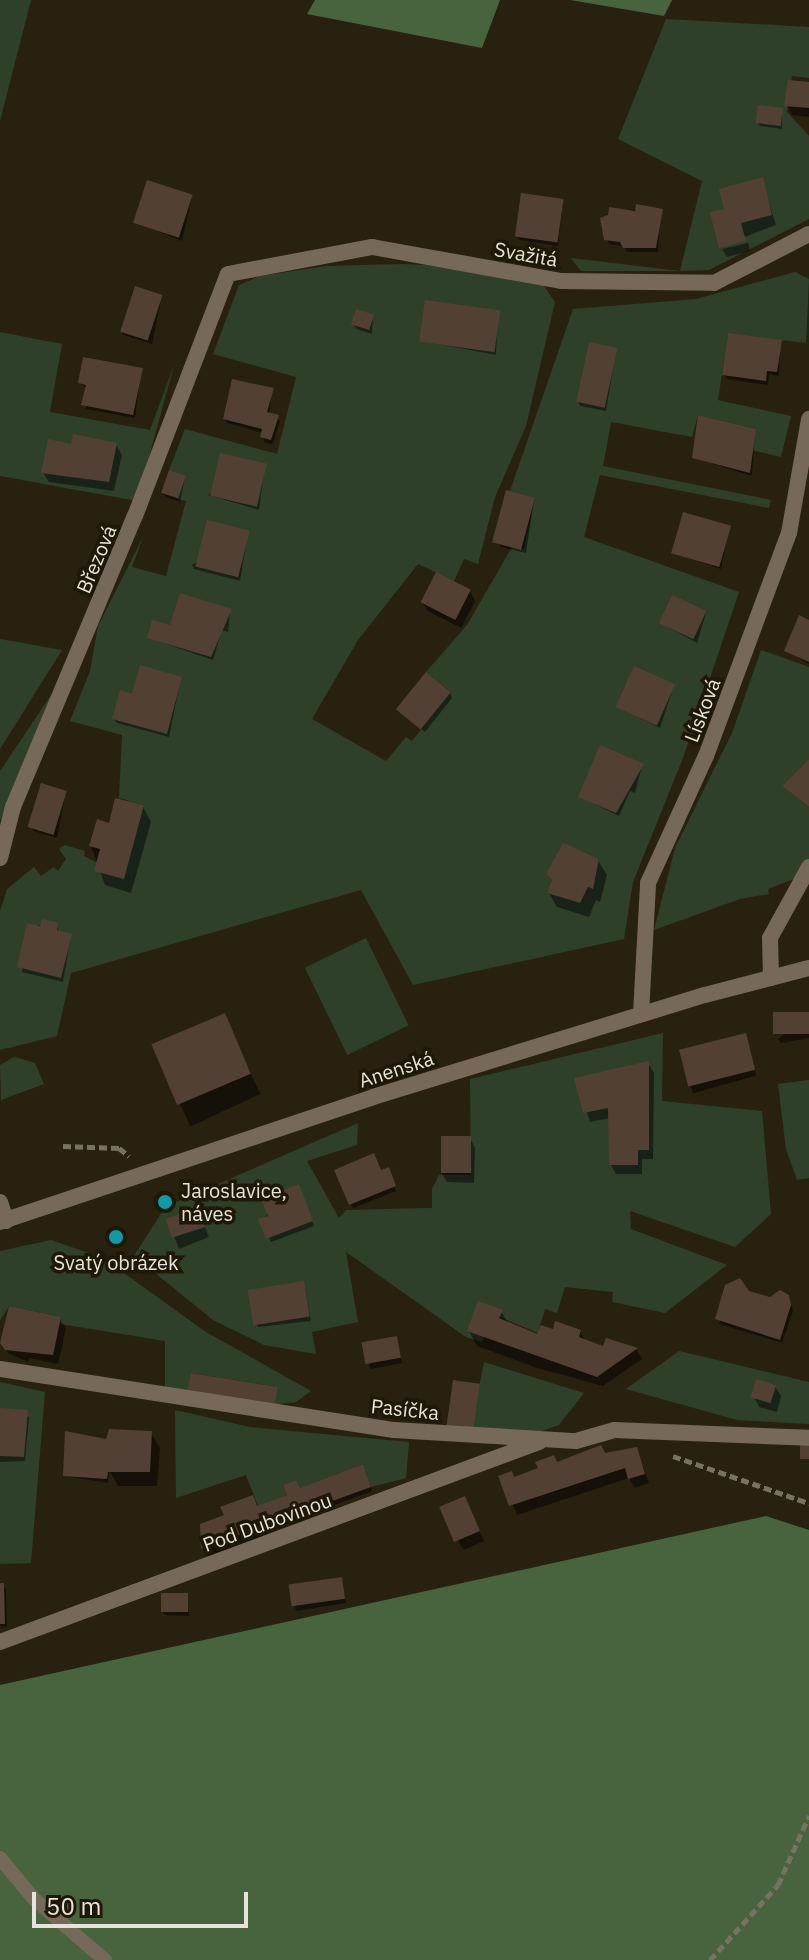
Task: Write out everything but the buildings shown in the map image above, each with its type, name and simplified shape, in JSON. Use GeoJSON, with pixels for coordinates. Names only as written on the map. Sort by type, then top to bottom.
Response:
{"type":"FeatureCollection","features":[{"type":"Feature","properties":{"kind":"street","name":"Svažitá"},"geometry":{"type":"LineString","coordinates":[[228,274],[372,247],[561,281],[714,283],[809,234]]}},
{"type":"Feature","properties":{"kind":"street","name":"Březová"},"geometry":{"type":"LineString","coordinates":[[0,858],[13,807],[135,516],[228,274]]}},
{"type":"Feature","properties":{"kind":"street","name":"Lísková"},"geometry":{"type":"LineString","coordinates":[[641,1014],[648,883],[706,756],[789,533],[809,419]]}},
{"type":"Feature","properties":{"kind":"street"},"geometry":{"type":"LineString","coordinates":[[771,978],[770,938],[809,867]]}},
{"type":"Feature","properties":{"kind":"street","name":"Anenská"},"geometry":{"type":"LineString","coordinates":[[3,1222],[151,1175],[373,1097],[641,1014],[809,968]]}},
{"type":"Feature","properties":{"kind":"street"},"geometry":{"type":"LineString","coordinates":[[0,1202],[3,1222]]}},
{"type":"Feature","properties":{"kind":"street","name":"Pasíčka"},"geometry":{"type":"LineString","coordinates":[[0,1369],[394,1430],[576,1441],[614,1430],[809,1438]]}},
{"type":"Feature","properties":{"kind":"street","name":"Pod Dubovinou"},"geometry":{"type":"LineString","coordinates":[[0,1642],[547,1439]]}},
{"type":"Feature","properties":{"kind":"lane"},"geometry":{"type":"LineString","coordinates":[[0,1858],[34,1899],[105,1960]]}},
{"type":"Feature","properties":{"kind":"path"},"geometry":{"type":"LineString","coordinates":[[63,1146],[119,1148],[151,1175]]}},
{"type":"Feature","properties":{"kind":"path"},"geometry":{"type":"LineString","coordinates":[[657,1449],[809,1503]]}},
{"type":"Feature","properties":{"kind":"path"},"geometry":{"type":"LineString","coordinates":[[710,1960],[778,1885],[809,1816]]}},
{"type":"Feature","properties":{"kind":"green space"},"geometry":{"type":"Polygon","coordinates":[[[0,0],[31,0],[0,121],[0,0]]]}},
{"type":"Feature","properties":{"kind":"green space"},"geometry":{"type":"Polygon","coordinates":[[[315,0],[500,0],[482,48],[307,14],[315,0]]]}},
{"type":"Feature","properties":{"kind":"green space"},"geometry":{"type":"Polygon","coordinates":[[[570,0],[672,0],[664,16],[570,0]]]}},
{"type":"Feature","properties":{"kind":"green space"},"geometry":{"type":"Polygon","coordinates":[[[666,19],[809,27],[809,78],[792,76],[787,112],[809,136],[809,219],[709,270],[680,271],[702,181],[618,139],[666,19]]]}},
{"type":"Feature","properties":{"kind":"green space"},"geometry":{"type":"Polygon","coordinates":[[[571,258],[680,271],[581,271],[571,258]]]}},
{"type":"Feature","properties":{"kind":"green space"},"geometry":{"type":"Polygon","coordinates":[[[402,264],[473,267],[539,279],[555,302],[526,426],[495,497],[478,564],[464,559],[454,581],[418,564],[358,640],[312,719],[386,761],[406,737],[412,741],[451,692],[426,672],[467,625],[512,547],[524,549],[535,498],[510,491],[573,309],[696,299],[795,272],[809,279],[806,343],[728,334],[718,400],[791,416],[781,457],[752,450],[756,429],[698,415],[692,437],[611,422],[603,466],[771,500],[769,508],[600,475],[584,537],[739,592],[683,758],[633,882],[624,939],[413,985],[361,890],[71,973],[57,1036],[0,1050],[0,911],[7,889],[34,867],[41,876],[54,867],[58,871],[66,859],[59,849],[65,845],[85,851],[84,856],[124,877],[144,805],[119,798],[122,735],[70,721],[90,671],[98,626],[143,537],[132,567],[166,576],[186,501],[178,499],[186,476],[169,470],[185,429],[277,454],[296,377],[213,354],[239,285],[260,276],[326,266],[402,264]],[[563,844],[546,874],[552,880],[547,893],[580,903],[588,887],[593,888],[599,859],[563,844]]]}},
{"type":"Feature","properties":{"kind":"green space"},"geometry":{"type":"Polygon","coordinates":[[[0,332],[62,344],[50,412],[150,430],[174,365],[137,501],[0,476],[0,332]]]}},
{"type":"Feature","properties":{"kind":"green space"},"geometry":{"type":"Polygon","coordinates":[[[0,639],[62,650],[0,749],[0,639]]]}},
{"type":"Feature","properties":{"kind":"green space"},"geometry":{"type":"Polygon","coordinates":[[[761,650],[809,667],[809,759],[782,786],[809,807],[809,873],[768,889],[769,894],[740,899],[654,930],[675,848],[732,733],[761,650]]]}},
{"type":"Feature","properties":{"kind":"green space"},"geometry":{"type":"Polygon","coordinates":[[[61,680],[0,821],[0,771],[61,680]]]}},
{"type":"Feature","properties":{"kind":"green space"},"geometry":{"type":"Polygon","coordinates":[[[366,938],[409,1025],[347,1055],[305,968],[366,938]]]}},
{"type":"Feature","properties":{"kind":"green space"},"geometry":{"type":"Polygon","coordinates":[[[663,1033],[662,1101],[762,1111],[771,1214],[735,1247],[630,1211],[631,1229],[727,1265],[665,1313],[612,1302],[613,1292],[565,1287],[557,1313],[545,1309],[538,1333],[493,1314],[482,1342],[466,1337],[346,1252],[358,1322],[312,1332],[316,1354],[264,1345],[213,1320],[134,1256],[165,1207],[358,1123],[357,1145],[307,1161],[339,1218],[346,1210],[432,1208],[432,1189],[439,1175],[471,1175],[470,1079],[663,1033]]]}},
{"type":"Feature","properties":{"kind":"green space"},"geometry":{"type":"Polygon","coordinates":[[[14,1057],[35,1063],[44,1084],[1,1100],[0,1065],[14,1057]]]}},
{"type":"Feature","properties":{"kind":"green space"},"geometry":{"type":"Polygon","coordinates":[[[809,1080],[809,1178],[797,1180],[786,1149],[778,1084],[809,1080]]]}},
{"type":"Feature","properties":{"kind":"green space"},"geometry":{"type":"Polygon","coordinates":[[[51,1240],[103,1258],[206,1332],[311,1391],[296,1402],[263,1406],[275,1403],[278,1387],[192,1373],[187,1393],[165,1388],[165,1341],[60,1324],[61,1317],[9,1306],[0,1321],[0,1251],[51,1240]]]}},
{"type":"Feature","properties":{"kind":"green space"},"geometry":{"type":"Polygon","coordinates":[[[679,1351],[809,1382],[809,1424],[737,1420],[626,1389],[679,1351]]]}},
{"type":"Feature","properties":{"kind":"green space"},"geometry":{"type":"Polygon","coordinates":[[[484,1362],[584,1393],[559,1425],[536,1433],[470,1432],[484,1362]]]}},
{"type":"Feature","properties":{"kind":"green space"},"geometry":{"type":"Polygon","coordinates":[[[0,1382],[45,1392],[31,1563],[0,1564],[0,1382]]]}},
{"type":"Feature","properties":{"kind":"green space"},"geometry":{"type":"Polygon","coordinates":[[[175,1410],[250,1427],[409,1442],[406,1478],[371,1487],[363,1464],[300,1488],[296,1480],[283,1485],[287,1495],[258,1506],[246,1475],[176,1498],[175,1410]]]}},
{"type":"Feature","properties":{"kind":"green space"},"geometry":{"type":"Polygon","coordinates":[[[766,1516],[809,1530],[809,1960],[0,1960],[0,1685],[766,1516]]]}},
{"type":"Feature","properties":{"kind":"place","name":"Jaroslavice, náves"},"geometry":{"type":"Point","coordinates":[165,1202]}},
{"type":"Feature","properties":{"kind":"place","name":"Svatý obrázek"},"geometry":{"type":"Point","coordinates":[116,1237]}}]}
